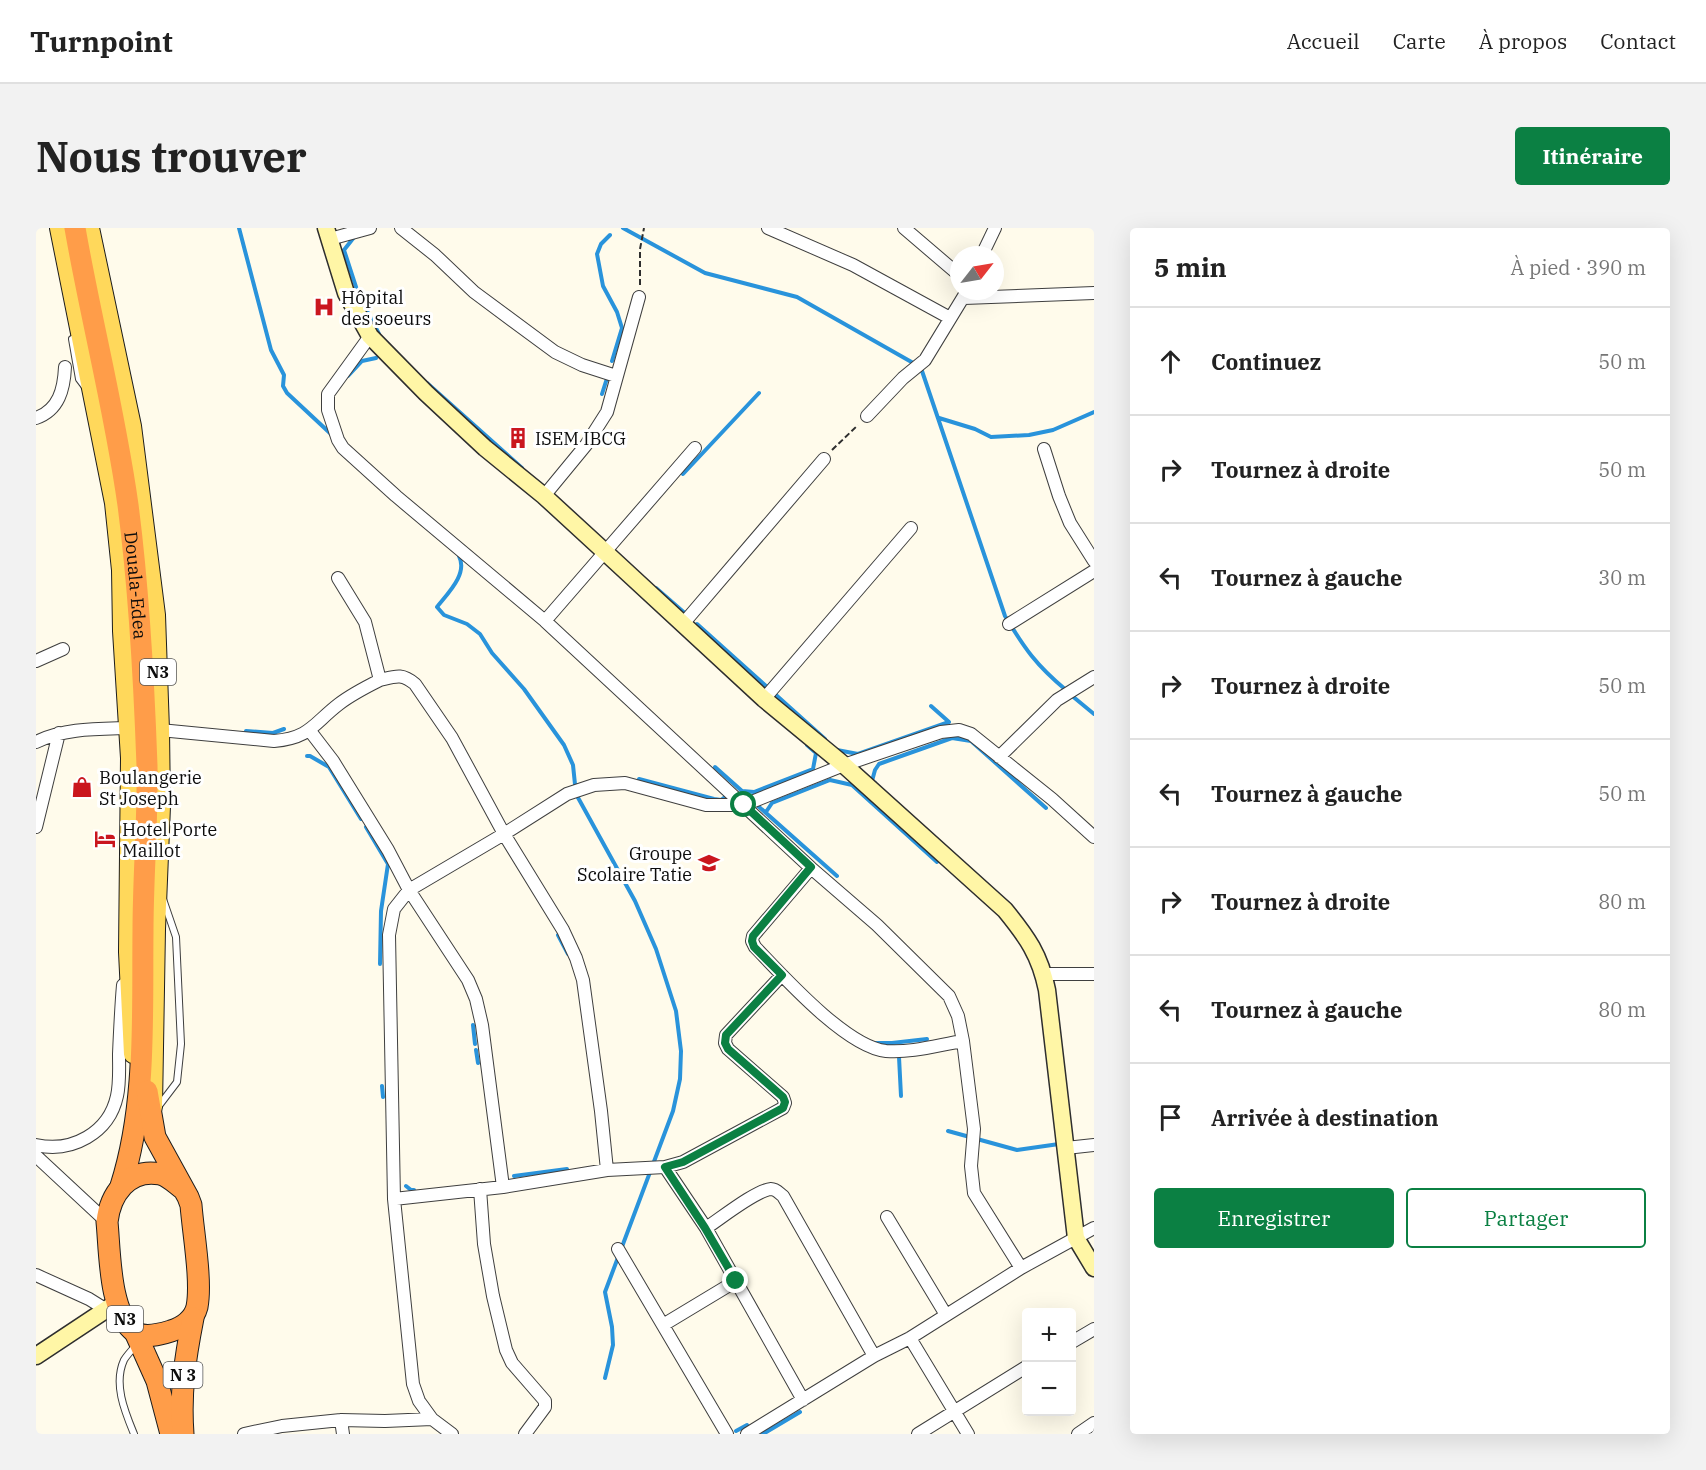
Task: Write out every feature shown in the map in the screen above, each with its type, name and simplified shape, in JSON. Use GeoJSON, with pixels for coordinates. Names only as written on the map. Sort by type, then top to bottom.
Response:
{"type":"FeatureCollection","features":[{"type":"Feature","properties":{"kind":"highway","name":"Douala-Edea"},"geometry":{"type":"LineString","coordinates":[[75,228],[116,429],[135,568],[147,767],[142,1057],[147,1116]]}},
{"type":"Feature","properties":{"kind":"highway","name":"N3"},"geometry":{"type":"LineString","coordinates":[[147,1116],[158,1143],[191,1205],[199,1293],[193,1318],[177,1329],[161,1334],[138,1336],[111,1306],[107,1222],[112,1200],[121,1186],[147,1116]]}},
{"type":"Feature","properties":{"kind":"highway"},"geometry":{"type":"LineString","coordinates":[[121,1186],[136,1176],[160,1174],[169,1178],[183,1190]]}},
{"type":"Feature","properties":{"kind":"highway","name":"N 3"},"geometry":{"type":"LineString","coordinates":[[183,1434],[183,1373],[193,1318]]}},
{"type":"Feature","properties":{"kind":"highway","name":"N 3"},"geometry":{"type":"LineString","coordinates":[[138,1336],[158,1381],[171,1434]]}},
{"type":"Feature","properties":{"kind":"main road","name":"N3"},"geometry":{"type":"LineString","coordinates":[[59,228],[62,262],[114,503],[121,570],[131,811],[128,952],[147,1116]]}},
{"type":"Feature","properties":{"kind":"main road","name":"N3"},"geometry":{"type":"LineString","coordinates":[[90,228],[138,461],[156,615],[160,730],[158,886],[147,1116]]}},
{"type":"Feature","properties":{"kind":"main road"},"geometry":{"type":"LineString","coordinates":[[328,233],[346,293],[370,336],[426,393],[485,448],[544,496],[606,552],[764,699],[844,765],[1005,910],[1028,937],[1044,974],[1076,1238],[1094,1268]]}},
{"type":"Feature","properties":{"kind":"main road"},"geometry":{"type":"LineString","coordinates":[[36,1356],[111,1306]]}},
{"type":"Feature","properties":{"kind":"street"},"geometry":{"type":"LineString","coordinates":[[328,233],[370,228]]}},
{"type":"Feature","properties":{"kind":"street"},"geometry":{"type":"LineString","coordinates":[[401,228],[474,291],[555,352],[582,365],[616,376]]}},
{"type":"Feature","properties":{"kind":"street"},"geometry":{"type":"LineString","coordinates":[[768,228],[853,265],[950,318]]}},
{"type":"Feature","properties":{"kind":"street"},"geometry":{"type":"LineString","coordinates":[[904,228],[950,267]]}},
{"type":"Feature","properties":{"kind":"street"},"geometry":{"type":"LineString","coordinates":[[986,246],[995,228]]}},
{"type":"Feature","properties":{"kind":"street"},"geometry":{"type":"LineString","coordinates":[[1004,294],[1094,293]]}},
{"type":"Feature","properties":{"kind":"street"},"geometry":{"type":"LineString","coordinates":[[544,496],[586,445],[607,412],[639,297]]}},
{"type":"Feature","properties":{"kind":"street"},"geometry":{"type":"LineString","coordinates":[[867,416],[903,378],[926,360],[962,300]]}},
{"type":"Feature","properties":{"kind":"street"},"geometry":{"type":"LineString","coordinates":[[370,336],[328,394],[328,410],[343,448],[396,496],[544,621],[877,925],[949,996],[958,1016],[963,1041],[974,1129],[972,1183],[979,1202],[1021,1268]]}},
{"type":"Feature","properties":{"kind":"street"},"geometry":{"type":"LineString","coordinates":[[36,418],[45,415],[58,401],[64,386],[65,367]]}},
{"type":"Feature","properties":{"kind":"street"},"geometry":{"type":"LineString","coordinates":[[544,621],[695,448]]}},
{"type":"Feature","properties":{"kind":"street"},"geometry":{"type":"LineString","coordinates":[[1044,449],[1070,522],[1094,561]]}},
{"type":"Feature","properties":{"kind":"street"},"geometry":{"type":"LineString","coordinates":[[682,625],[824,459]]}},
{"type":"Feature","properties":{"kind":"street"},"geometry":{"type":"LineString","coordinates":[[764,699],[911,528]]}},
{"type":"Feature","properties":{"kind":"street"},"geometry":{"type":"LineString","coordinates":[[1009,624],[1094,571]]}},
{"type":"Feature","properties":{"kind":"street"},"geometry":{"type":"LineString","coordinates":[[338,578],[365,622],[380,680]]}},
{"type":"Feature","properties":{"kind":"street"},"geometry":{"type":"LineString","coordinates":[[36,661],[63,649]]}},
{"type":"Feature","properties":{"kind":"street"},"geometry":{"type":"LineString","coordinates":[[160,730],[274,741],[290,739],[310,731],[336,706],[380,680],[395,676],[407,677],[416,684],[452,738],[504,834],[563,930],[576,958],[583,980],[607,1170]]}},
{"type":"Feature","properties":{"kind":"street"},"geometry":{"type":"LineString","coordinates":[[999,757],[1057,700],[1094,677]]}},
{"type":"Feature","properties":{"kind":"street"},"geometry":{"type":"LineString","coordinates":[[36,742],[59,733],[85,729],[129,728]]}},
{"type":"Feature","properties":{"kind":"street"},"geometry":{"type":"LineString","coordinates":[[452,1434],[432,1419],[418,1401],[411,1373],[394,1199],[389,934],[394,909],[409,890],[567,794],[594,785],[625,783],[706,805],[744,805],[844,765],[942,732],[959,730],[971,734],[1052,799],[1094,837]]}},
{"type":"Feature","properties":{"kind":"street"},"geometry":{"type":"LineString","coordinates":[[310,731],[345,781],[388,850],[409,890],[468,980],[476,999],[482,1025],[503,1187]]}},
{"type":"Feature","properties":{"kind":"street"},"geometry":{"type":"LineString","coordinates":[[36,827],[59,733]]}},
{"type":"Feature","properties":{"kind":"street"},"geometry":{"type":"LineString","coordinates":[[811,867],[753,936],[754,947],[813,1006],[861,1042],[883,1050],[907,1051],[963,1041]]}},
{"type":"Feature","properties":{"kind":"street"},"geometry":{"type":"LineString","coordinates":[[36,1145],[62,1147],[76,1144],[100,1128],[116,1103],[119,1084],[123,979],[128,952]]}},
{"type":"Feature","properties":{"kind":"street"},"geometry":{"type":"LineString","coordinates":[[1044,974],[1094,974]]}},
{"type":"Feature","properties":{"kind":"street"},"geometry":{"type":"LineString","coordinates":[[394,1199],[503,1187],[607,1170],[665,1167],[683,1162],[783,1108],[785,1102],[783,1097],[728,1049],[725,1043],[726,1035],[782,975]]}},
{"type":"Feature","properties":{"kind":"street"},"geometry":{"type":"LineString","coordinates":[[1066,1148],[1094,1145]]}},
{"type":"Feature","properties":{"kind":"street"},"geometry":{"type":"LineString","coordinates":[[36,1156],[107,1222]]}},
{"type":"Feature","properties":{"kind":"street"},"geometry":{"type":"LineString","coordinates":[[665,1167],[705,1228],[803,1400]]}},
{"type":"Feature","properties":{"kind":"street"},"geometry":{"type":"LineString","coordinates":[[480,1189],[486,1255],[506,1350],[512,1363],[544,1401],[545,1407],[525,1434]]}},
{"type":"Feature","properties":{"kind":"street"},"geometry":{"type":"LineString","coordinates":[[705,1228],[757,1194],[770,1189],[776,1190],[783,1196],[874,1356]]}},
{"type":"Feature","properties":{"kind":"street"},"geometry":{"type":"LineString","coordinates":[[887,1217],[946,1315]]}},
{"type":"Feature","properties":{"kind":"street"},"geometry":{"type":"LineString","coordinates":[[748,1434],[874,1356],[910,1338],[1021,1268],[1094,1228]]}},
{"type":"Feature","properties":{"kind":"street"},"geometry":{"type":"LineString","coordinates":[[618,1249],[727,1434]]}},
{"type":"Feature","properties":{"kind":"street"},"geometry":{"type":"LineString","coordinates":[[36,1275],[89,1299],[111,1306]]}},
{"type":"Feature","properties":{"kind":"street"},"geometry":{"type":"LineString","coordinates":[[663,1325],[736,1281]]}},
{"type":"Feature","properties":{"kind":"street"},"geometry":{"type":"LineString","coordinates":[[1076,1339],[1094,1329]]}},
{"type":"Feature","properties":{"kind":"street"},"geometry":{"type":"LineString","coordinates":[[910,1338],[968,1434]]}},
{"type":"Feature","properties":{"kind":"street"},"geometry":{"type":"LineString","coordinates":[[918,1434],[1022,1370]]}},
{"type":"Feature","properties":{"kind":"street"},"geometry":{"type":"LineString","coordinates":[[244,1434],[282,1426],[341,1420],[432,1419]]}},
{"type":"Feature","properties":{"kind":"street"},"geometry":{"type":"LineString","coordinates":[[341,1420],[343,1434]]}},
{"type":"Feature","properties":{"kind":"street"},"geometry":{"type":"LineString","coordinates":[[1078,1434],[1094,1423]]}},
{"type":"Feature","properties":{"kind":"lane"},"geometry":{"type":"LineString","coordinates":[[70,327],[79,380],[92,393]]}},
{"type":"Feature","properties":{"kind":"lane"},"geometry":{"type":"LineString","coordinates":[[147,1116],[170,1093],[177,1082],[181,1044],[176,937],[170,912],[158,886]]}},
{"type":"Feature","properties":{"kind":"lane"},"geometry":{"type":"LineString","coordinates":[[134,1434],[123,1405],[119,1377],[125,1359],[138,1336]]}},
{"type":"Feature","properties":{"kind":"path"},"geometry":{"type":"LineString","coordinates":[[639,297],[640,249],[644,228]]}},
{"type":"Feature","properties":{"kind":"path"},"geometry":{"type":"LineString","coordinates":[[824,459],[867,416]]}},
{"type":"Feature","properties":{"kind":"waterway"},"geometry":{"type":"LineString","coordinates":[[239,228],[271,350],[284,375],[283,386],[287,393],[332,435]]}},
{"type":"Feature","properties":{"kind":"waterway"},"geometry":{"type":"LineString","coordinates":[[623,228],[705,273],[797,297],[915,364]]}},
{"type":"Feature","properties":{"kind":"waterway"},"geometry":{"type":"LineString","coordinates":[[610,235],[601,244],[597,254],[603,286],[617,312],[622,328],[612,361]]}},
{"type":"Feature","properties":{"kind":"waterway"},"geometry":{"type":"LineString","coordinates":[[355,236],[344,250],[359,296],[379,334]]}},
{"type":"Feature","properties":{"kind":"waterway"},"geometry":{"type":"LineString","coordinates":[[348,376],[362,361],[376,358]]}},
{"type":"Feature","properties":{"kind":"waterway"},"geometry":{"type":"LineString","coordinates":[[921,368],[1005,616],[1032,656],[1066,690]]}},
{"type":"Feature","properties":{"kind":"waterway"},"geometry":{"type":"LineString","coordinates":[[602,394],[608,375]]}},
{"type":"Feature","properties":{"kind":"waterway"},"geometry":{"type":"LineString","coordinates":[[427,383],[522,468]]}},
{"type":"Feature","properties":{"kind":"waterway"},"geometry":{"type":"LineString","coordinates":[[683,474],[759,393]]}},
{"type":"Feature","properties":{"kind":"waterway"},"geometry":{"type":"LineString","coordinates":[[939,418],[975,429],[991,437],[1029,435],[1053,430],[1094,412]]}},
{"type":"Feature","properties":{"kind":"waterway"},"geometry":{"type":"LineString","coordinates":[[459,556],[461,570],[456,583],[437,607],[444,615],[467,624],[480,634],[492,653],[524,689],[564,745],[573,765],[576,794],[635,901],[656,949],[676,1011],[681,1051],[680,1079],[673,1111],[605,1292],[613,1345],[605,1378]]}},
{"type":"Feature","properties":{"kind":"waterway"},"geometry":{"type":"LineString","coordinates":[[656,588],[687,615]]}},
{"type":"Feature","properties":{"kind":"waterway"},"geometry":{"type":"LineString","coordinates":[[697,624],[766,686]]}},
{"type":"Feature","properties":{"kind":"waterway"},"geometry":{"type":"LineString","coordinates":[[776,695],[825,739]]}},
{"type":"Feature","properties":{"kind":"waterway"},"geometry":{"type":"LineString","coordinates":[[1071,695],[1094,714]]}},
{"type":"Feature","properties":{"kind":"waterway"},"geometry":{"type":"LineString","coordinates":[[837,750],[858,754],[949,722],[931,706]]}},
{"type":"Feature","properties":{"kind":"waterway"},"geometry":{"type":"LineString","coordinates":[[246,731],[273,733],[284,729]]}},
{"type":"Feature","properties":{"kind":"waterway"},"geometry":{"type":"LineString","coordinates":[[875,783],[872,781],[879,764],[952,738],[971,741],[1046,808]]}},
{"type":"Feature","properties":{"kind":"waterway"},"geometry":{"type":"LineString","coordinates":[[715,767],[742,791],[754,792],[813,769],[816,753],[807,745]]}},
{"type":"Feature","properties":{"kind":"waterway"},"geometry":{"type":"LineString","coordinates":[[307,756],[329,767],[361,819]]}},
{"type":"Feature","properties":{"kind":"waterway"},"geometry":{"type":"LineString","coordinates":[[639,779],[714,799],[721,800],[725,797]]}},
{"type":"Feature","properties":{"kind":"waterway"},"geometry":{"type":"LineString","coordinates":[[766,812],[772,803],[830,780],[852,785],[937,862]]}},
{"type":"Feature","properties":{"kind":"waterway"},"geometry":{"type":"LineString","coordinates":[[758,806],[837,876]]}},
{"type":"Feature","properties":{"kind":"waterway"},"geometry":{"type":"LineString","coordinates":[[366,827],[388,864],[381,911],[380,964]]}},
{"type":"Feature","properties":{"kind":"waterway"},"geometry":{"type":"LineString","coordinates":[[558,935],[568,954]]}},
{"type":"Feature","properties":{"kind":"waterway"},"geometry":{"type":"LineString","coordinates":[[473,1025],[475,1044]]}},
{"type":"Feature","properties":{"kind":"waterway"},"geometry":{"type":"LineString","coordinates":[[876,1043],[927,1039]]}},
{"type":"Feature","properties":{"kind":"waterway"},"geometry":{"type":"LineString","coordinates":[[476,1050],[478,1063]]}},
{"type":"Feature","properties":{"kind":"waterway"},"geometry":{"type":"LineString","coordinates":[[899,1057],[901,1096]]}},
{"type":"Feature","properties":{"kind":"waterway"},"geometry":{"type":"LineString","coordinates":[[382,1086],[383,1097]]}},
{"type":"Feature","properties":{"kind":"waterway"},"geometry":{"type":"LineString","coordinates":[[948,1131],[1017,1150],[1059,1144]]}},
{"type":"Feature","properties":{"kind":"waterway"},"geometry":{"type":"LineString","coordinates":[[514,1176],[567,1169]]}},
{"type":"Feature","properties":{"kind":"waterway"},"geometry":{"type":"LineString","coordinates":[[406,1186],[414,1190]]}},
{"type":"Feature","properties":{"kind":"waterway"},"geometry":{"type":"LineString","coordinates":[[763,1434],[800,1412]]}},
{"type":"Feature","properties":{"kind":"waterway"},"geometry":{"type":"LineString","coordinates":[[736,1431],[747,1425]]}},
{"type":"Feature","properties":{"kind":"place","name":"Hôpital des soeurs"},"geometry":{"type":"Point","coordinates":[324,307]}},
{"type":"Feature","properties":{"kind":"place","name":"ISEM IBCG"},"geometry":{"type":"Point","coordinates":[518,438]}},
{"type":"Feature","properties":{"kind":"place","name":"Boulangerie St Joseph"},"geometry":{"type":"Point","coordinates":[82,787]}},
{"type":"Feature","properties":{"kind":"place","name":"Hotel Porte Maillot"},"geometry":{"type":"Point","coordinates":[105,839]}},
{"type":"Feature","properties":{"kind":"place","name":"Groupe Scolaire Tatie"},"geometry":{"type":"Point","coordinates":[709,863]}},
{"type":"Feature","properties":{"kind":"route"},"geometry":{"type":"LineString","coordinates":[[736,1281],[665,1167],[683,1162],[783,1108],[785,1102],[783,1097],[728,1049],[725,1043],[726,1035],[782,975],[754,947],[753,936],[811,867],[744,805]]}}]}
